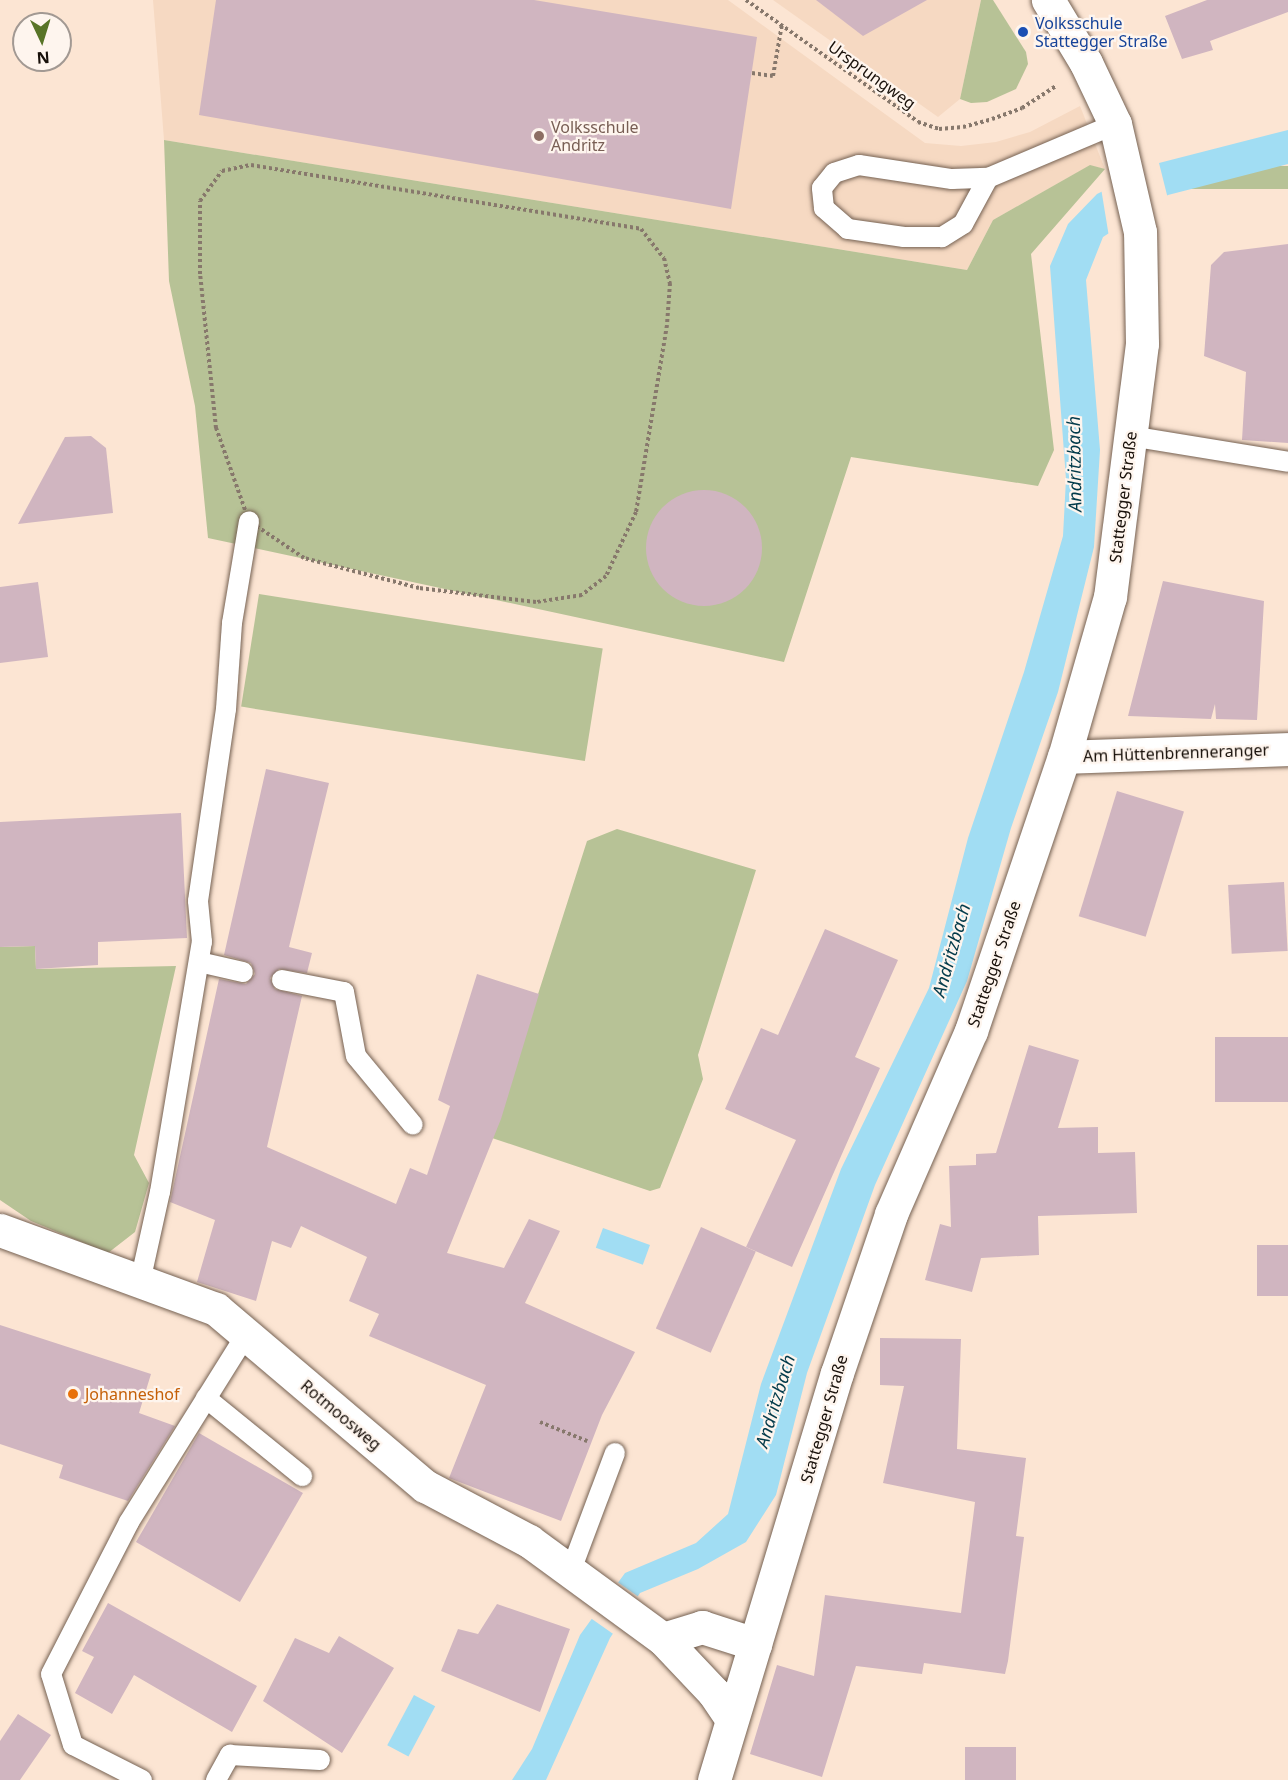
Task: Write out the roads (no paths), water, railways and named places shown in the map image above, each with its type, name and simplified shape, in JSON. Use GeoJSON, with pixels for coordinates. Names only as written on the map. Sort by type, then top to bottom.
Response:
{"type":"FeatureCollection","features":[{"type":"Feature","properties":{"kind":"street","name":"Stattegger Straße"},"geometry":{"type":"LineString","coordinates":[[714,1780],[837,1373],[891,1214],[971,1031],[1064,757],[1110,597],[1142,344],[1140,232],[1128,171],[1115,124],[1086,63],[1048,0]]}},
{"type":"Feature","properties":{"kind":"street","name":"Am Hüttenbrenneranger"},"geometry":{"type":"LineString","coordinates":[[1064,757],[1288,749]]}},
{"type":"Feature","properties":{"kind":"street","name":"Rotmoosweg"},"geometry":{"type":"LineString","coordinates":[[0,1230],[216,1310],[425,1486],[529,1541],[663,1639],[714,1693],[731,1718]]}},
{"type":"Feature","properties":{"kind":"street"},"geometry":{"type":"LineString","coordinates":[[663,1639],[702,1627],[755,1644]]}},
{"type":"Feature","properties":{"kind":"lane"},"geometry":{"type":"LineString","coordinates":[[988,178],[963,224],[942,237],[904,237],[848,229],[824,208],[822,188],[834,173],[859,165],[951,179],[988,178],[1115,124]]}},
{"type":"Feature","properties":{"kind":"lane"},"geometry":{"type":"LineString","coordinates":[[1130,436],[1288,462]]}},
{"type":"Feature","properties":{"kind":"lane"},"geometry":{"type":"LineString","coordinates":[[140,1282],[160,1192],[202,942],[198,901],[226,709],[232,623],[249,521]]}},
{"type":"Feature","properties":{"kind":"lane"},"geometry":{"type":"LineString","coordinates":[[199,962],[243,972]]}},
{"type":"Feature","properties":{"kind":"lane"},"geometry":{"type":"LineString","coordinates":[[282,980],[344,992],[356,1056],[413,1125]]}},
{"type":"Feature","properties":{"kind":"lane"},"geometry":{"type":"LineString","coordinates":[[142,1780],[73,1745],[51,1674],[129,1522],[246,1335]]}},
{"type":"Feature","properties":{"kind":"lane"},"geometry":{"type":"LineString","coordinates":[[206,1398],[302,1476]]}},
{"type":"Feature","properties":{"kind":"lane"},"geometry":{"type":"LineString","coordinates":[[580,1577],[615,1453]]}},
{"type":"Feature","properties":{"kind":"lane"},"geometry":{"type":"LineString","coordinates":[[216,1780],[230,1755],[320,1760]]}},
{"type":"Feature","properties":{"kind":"water","name":"Andritzbach"},"geometry":{"type":"Polygon","coordinates":[[[1288,130],[1288,164],[1168,195],[1103,237],[1086,280],[1100,450],[1094,547],[1058,692],[1011,828],[967,981],[875,1185],[807,1373],[776,1495],[746,1542],[698,1569],[640,1593],[610,1638],[546,1780],[512,1780],[532,1749],[580,1635],[625,1573],[696,1543],[728,1514],[761,1384],[841,1169],[929,988],[968,838],[1024,672],[1063,536],[1066,479],[1050,266],[1068,224],[1097,194],[1159,163],[1288,130]]]}},
{"type":"Feature","properties":{"kind":"water"},"geometry":{"type":"Polygon","coordinates":[[[603,1228],[650,1245],[643,1265],[596,1248],[603,1228]]]}},
{"type":"Feature","properties":{"kind":"water"},"geometry":{"type":"Polygon","coordinates":[[[414,1695],[435,1706],[408,1757],[387,1745],[414,1695]]]}},
{"type":"Feature","properties":{"kind":"place","name":"Volksschule Stattegger Straße"},"geometry":{"type":"Point","coordinates":[1023,32]}},
{"type":"Feature","properties":{"kind":"place","name":"Volksschule Andritz"},"geometry":{"type":"Point","coordinates":[539,136]}},
{"type":"Feature","properties":{"kind":"place","name":"Johanneshof"},"geometry":{"type":"Point","coordinates":[73,1394]}}]}
